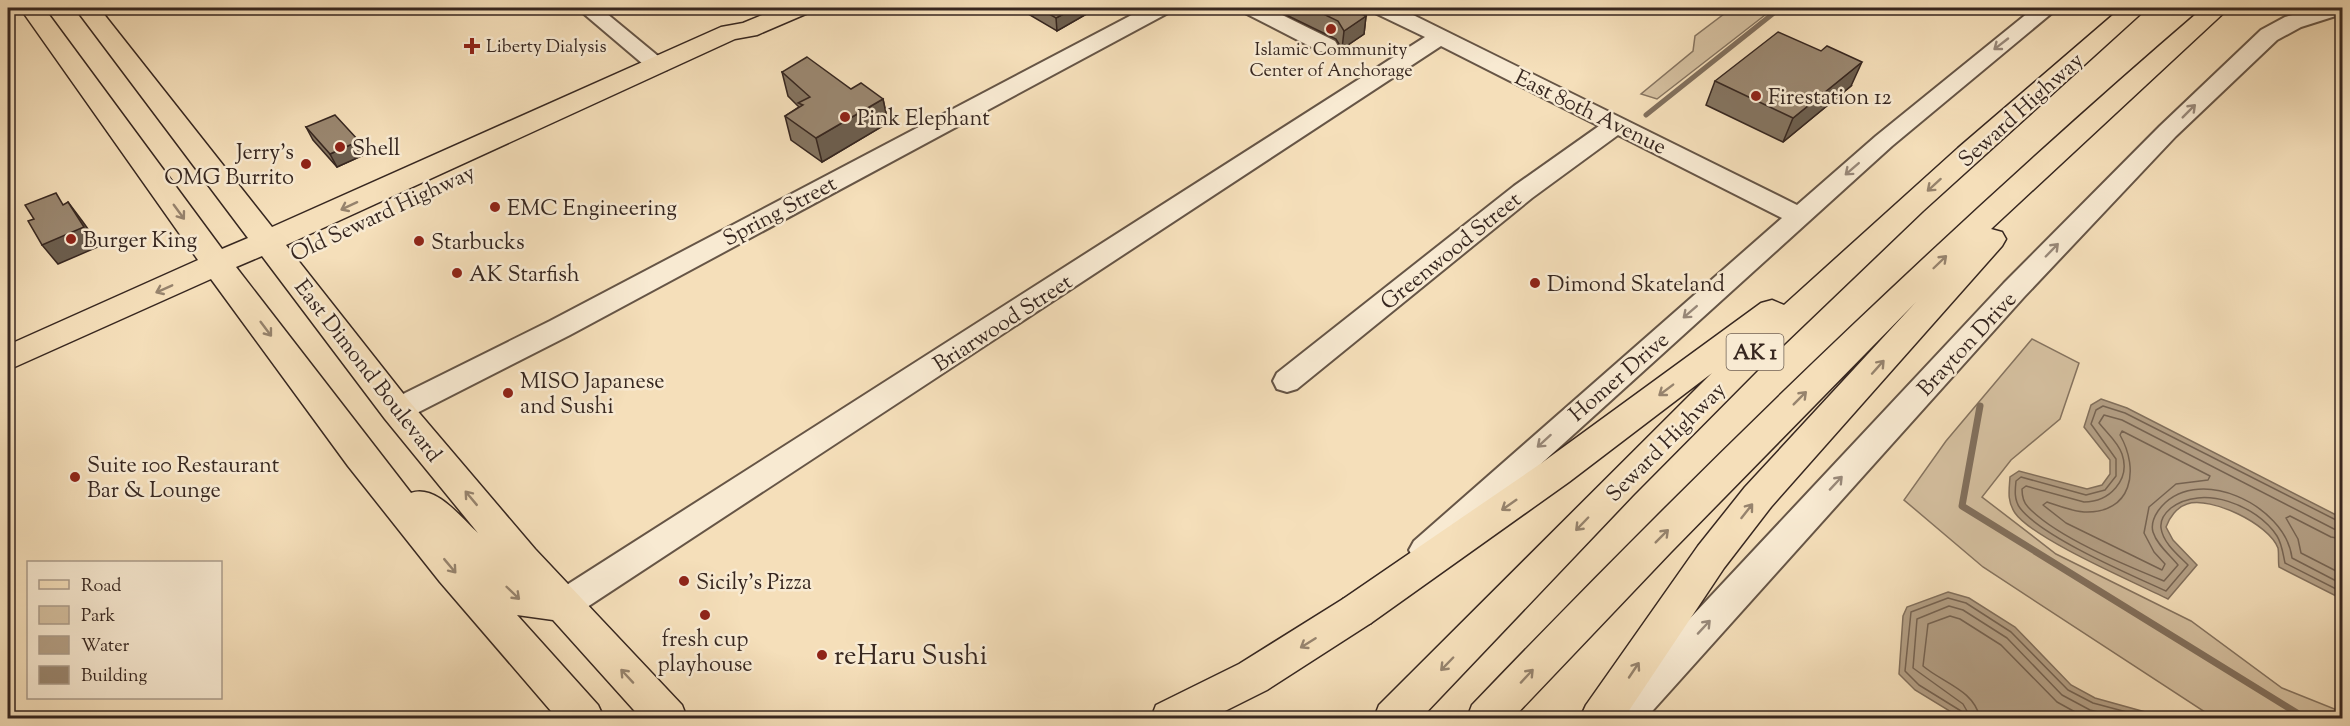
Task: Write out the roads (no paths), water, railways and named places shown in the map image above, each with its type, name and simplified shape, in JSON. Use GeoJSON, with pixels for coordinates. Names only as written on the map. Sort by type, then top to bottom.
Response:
{"type":"FeatureCollection","features":[{"type":"Feature","properties":{"kind":"main road"},"geometry":{"type":"LineString","coordinates":[[32,8],[224,274],[375,473],[453,571],[583,718]]}},
{"type":"Feature","properties":{"kind":"main road"},"geometry":{"type":"LineString","coordinates":[[58,8],[83,43],[93,52],[123,54]]}},
{"type":"Feature","properties":{"kind":"main road","name":"East Dimond Boulevard"},"geometry":{"type":"LineString","coordinates":[[87,8],[397,410],[563,605],[667,718]]}},
{"type":"Feature","properties":{"kind":"main road","name":"Old Seward Highway"},"geometry":{"type":"LineString","coordinates":[[8,383],[224,274],[658,65],[730,32],[748,30],[799,8]]}},
{"type":"Feature","properties":{"kind":"main road","name":"Seward Highway"},"geometry":{"type":"LineString","coordinates":[[1394,718],[1696,408],[1898,217],[2135,8]]}},
{"type":"Feature","properties":{"kind":"main road","name":"AK 1"},"geometry":{"type":"LineString","coordinates":[[1487,718],[1582,616],[1850,348],[2049,157],[2217,8]]}},
{"type":"Feature","properties":{"kind":"main road","name":"Old Seward Highway"},"geometry":{"type":"LineString","coordinates":[[275,250],[498,158],[743,42],[748,30]]}},
{"type":"Feature","properties":{"kind":"main road"},"geometry":{"type":"LineString","coordinates":[[70,61],[95,69],[115,80],[160,121],[195,146]]}},
{"type":"Feature","properties":{"kind":"main road"},"geometry":{"type":"LineString","coordinates":[[498,158],[556,123],[643,80],[658,65]]}},
{"type":"Feature","properties":{"kind":"main road"},"geometry":{"type":"LineString","coordinates":[[1601,718],[1711,557],[1758,497],[1834,416],[2132,81]]}},
{"type":"Feature","properties":{"kind":"main road"},"geometry":{"type":"LineString","coordinates":[[1357,611],[1556,472],[1898,217]]}},
{"type":"Feature","properties":{"kind":"main road","name":"Old Seward Highway"},"geometry":{"type":"LineString","coordinates":[[8,358],[224,274]]}},
{"type":"Feature","properties":{"kind":"main road"},"geometry":{"type":"LineString","coordinates":[[375,473],[405,490],[480,558],[519,600],[563,605]]}},
{"type":"Feature","properties":{"kind":"main road","name":"Homer Drive"},"geometry":{"type":"LineString","coordinates":[[1171,718],[1253,677],[1357,611]]}},
{"type":"Feature","properties":{"kind":"street"},"geometry":{"type":"LineString","coordinates":[[587,8],[658,65]]}},
{"type":"Feature","properties":{"kind":"street","name":"Spring Street"},"geometry":{"type":"LineString","coordinates":[[397,410],[560,328],[1160,8]]}},
{"type":"Feature","properties":{"kind":"street"},"geometry":{"type":"LineString","coordinates":[[1253,8],[1327,46]]}},
{"type":"Feature","properties":{"kind":"street","name":"East 80th Avenue"},"geometry":{"type":"LineString","coordinates":[[1383,8],[1799,216]]}},
{"type":"Feature","properties":{"kind":"street","name":"Homer Drive"},"geometry":{"type":"LineString","coordinates":[[1357,611],[1540,445],[1799,216],[1929,103],[2048,8]]}},
{"type":"Feature","properties":{"kind":"street","name":"Brayton Drive"},"geometry":{"type":"LineString","coordinates":[[1624,718],[1692,640],[2012,292],[2168,131],[2269,35],[2293,22],[2339,8]]}},
{"type":"Feature","properties":{"kind":"street","name":"Briarwood Street"},"geometry":{"type":"LineString","coordinates":[[563,605],[1440,38]]}},
{"type":"Feature","properties":{"kind":"street","name":"Greenwood Street"},"geometry":{"type":"LineString","coordinates":[[1287,381],[1523,192],[1617,124]]}},
{"type":"Feature","properties":{"kind":"water"},"geometry":{"type":"Polygon","coordinates":[[[2101,399],[2127,408],[2342,518],[2342,599],[2279,567],[2278,548],[2263,530],[2238,514],[2210,504],[2183,505],[2167,524],[2166,527],[2173,540],[2197,565],[2168,599],[2110,572],[2025,524],[2012,509],[2010,500],[2010,477],[2019,471],[2087,489],[2102,485],[2110,474],[2110,460],[2084,427],[2091,405],[2101,399]]]}},
{"type":"Feature","properties":{"kind":"water"},"geometry":{"type":"Polygon","coordinates":[[[1948,592],[1969,598],[2015,627],[2071,685],[2095,698],[2167,718],[1961,718],[1915,690],[1899,674],[1903,616],[1907,607],[1948,592]]]}},
{"type":"Feature","properties":{"kind":"waterway"},"geometry":{"type":"LineString","coordinates":[[1646,115],[1780,8]]}},
{"type":"Feature","properties":{"kind":"waterway"},"geometry":{"type":"LineString","coordinates":[[1980,406],[1962,506],[2305,718]]}},
{"type":"Feature","properties":{"kind":"place","name":"Islamic Community Center of Anchorage"},"geometry":{"type":"Point","coordinates":[1331,29]}},
{"type":"Feature","properties":{"kind":"place","name":"Liberty Dialysis"},"geometry":{"type":"Point","coordinates":[472,46]}},
{"type":"Feature","properties":{"kind":"place","name":"Firestation 12"},"geometry":{"type":"Point","coordinates":[1756,96]}},
{"type":"Feature","properties":{"kind":"place","name":"Pink Elephant"},"geometry":{"type":"Point","coordinates":[845,117]}},
{"type":"Feature","properties":{"kind":"place","name":"Shell"},"geometry":{"type":"Point","coordinates":[340,147]}},
{"type":"Feature","properties":{"kind":"place","name":"Jerry's OMG Burrito"},"geometry":{"type":"Point","coordinates":[306,164]}},
{"type":"Feature","properties":{"kind":"place","name":"EMC Engineering"},"geometry":{"type":"Point","coordinates":[495,207]}},
{"type":"Feature","properties":{"kind":"place","name":"Burger King"},"geometry":{"type":"Point","coordinates":[71,239]}},
{"type":"Feature","properties":{"kind":"place","name":"Starbucks"},"geometry":{"type":"Point","coordinates":[419,241]}},
{"type":"Feature","properties":{"kind":"place","name":"AK Starfish"},"geometry":{"type":"Point","coordinates":[457,273]}},
{"type":"Feature","properties":{"kind":"place","name":"Dimond Skateland"},"geometry":{"type":"Point","coordinates":[1535,283]}},
{"type":"Feature","properties":{"kind":"place","name":"MISO Japanese and Sushi"},"geometry":{"type":"Point","coordinates":[508,393]}},
{"type":"Feature","properties":{"kind":"place","name":"Suite 100 Restaurant Bar & Lounge"},"geometry":{"type":"Point","coordinates":[75,477]}},
{"type":"Feature","properties":{"kind":"place","name":"Sicily's Pizza"},"geometry":{"type":"Point","coordinates":[684,581]}},
{"type":"Feature","properties":{"kind":"place","name":"fresh cup playhouse"},"geometry":{"type":"Point","coordinates":[705,615]}},
{"type":"Feature","properties":{"kind":"place","name":"reHaru Sushi"},"geometry":{"type":"Point","coordinates":[822,655]}}]}
